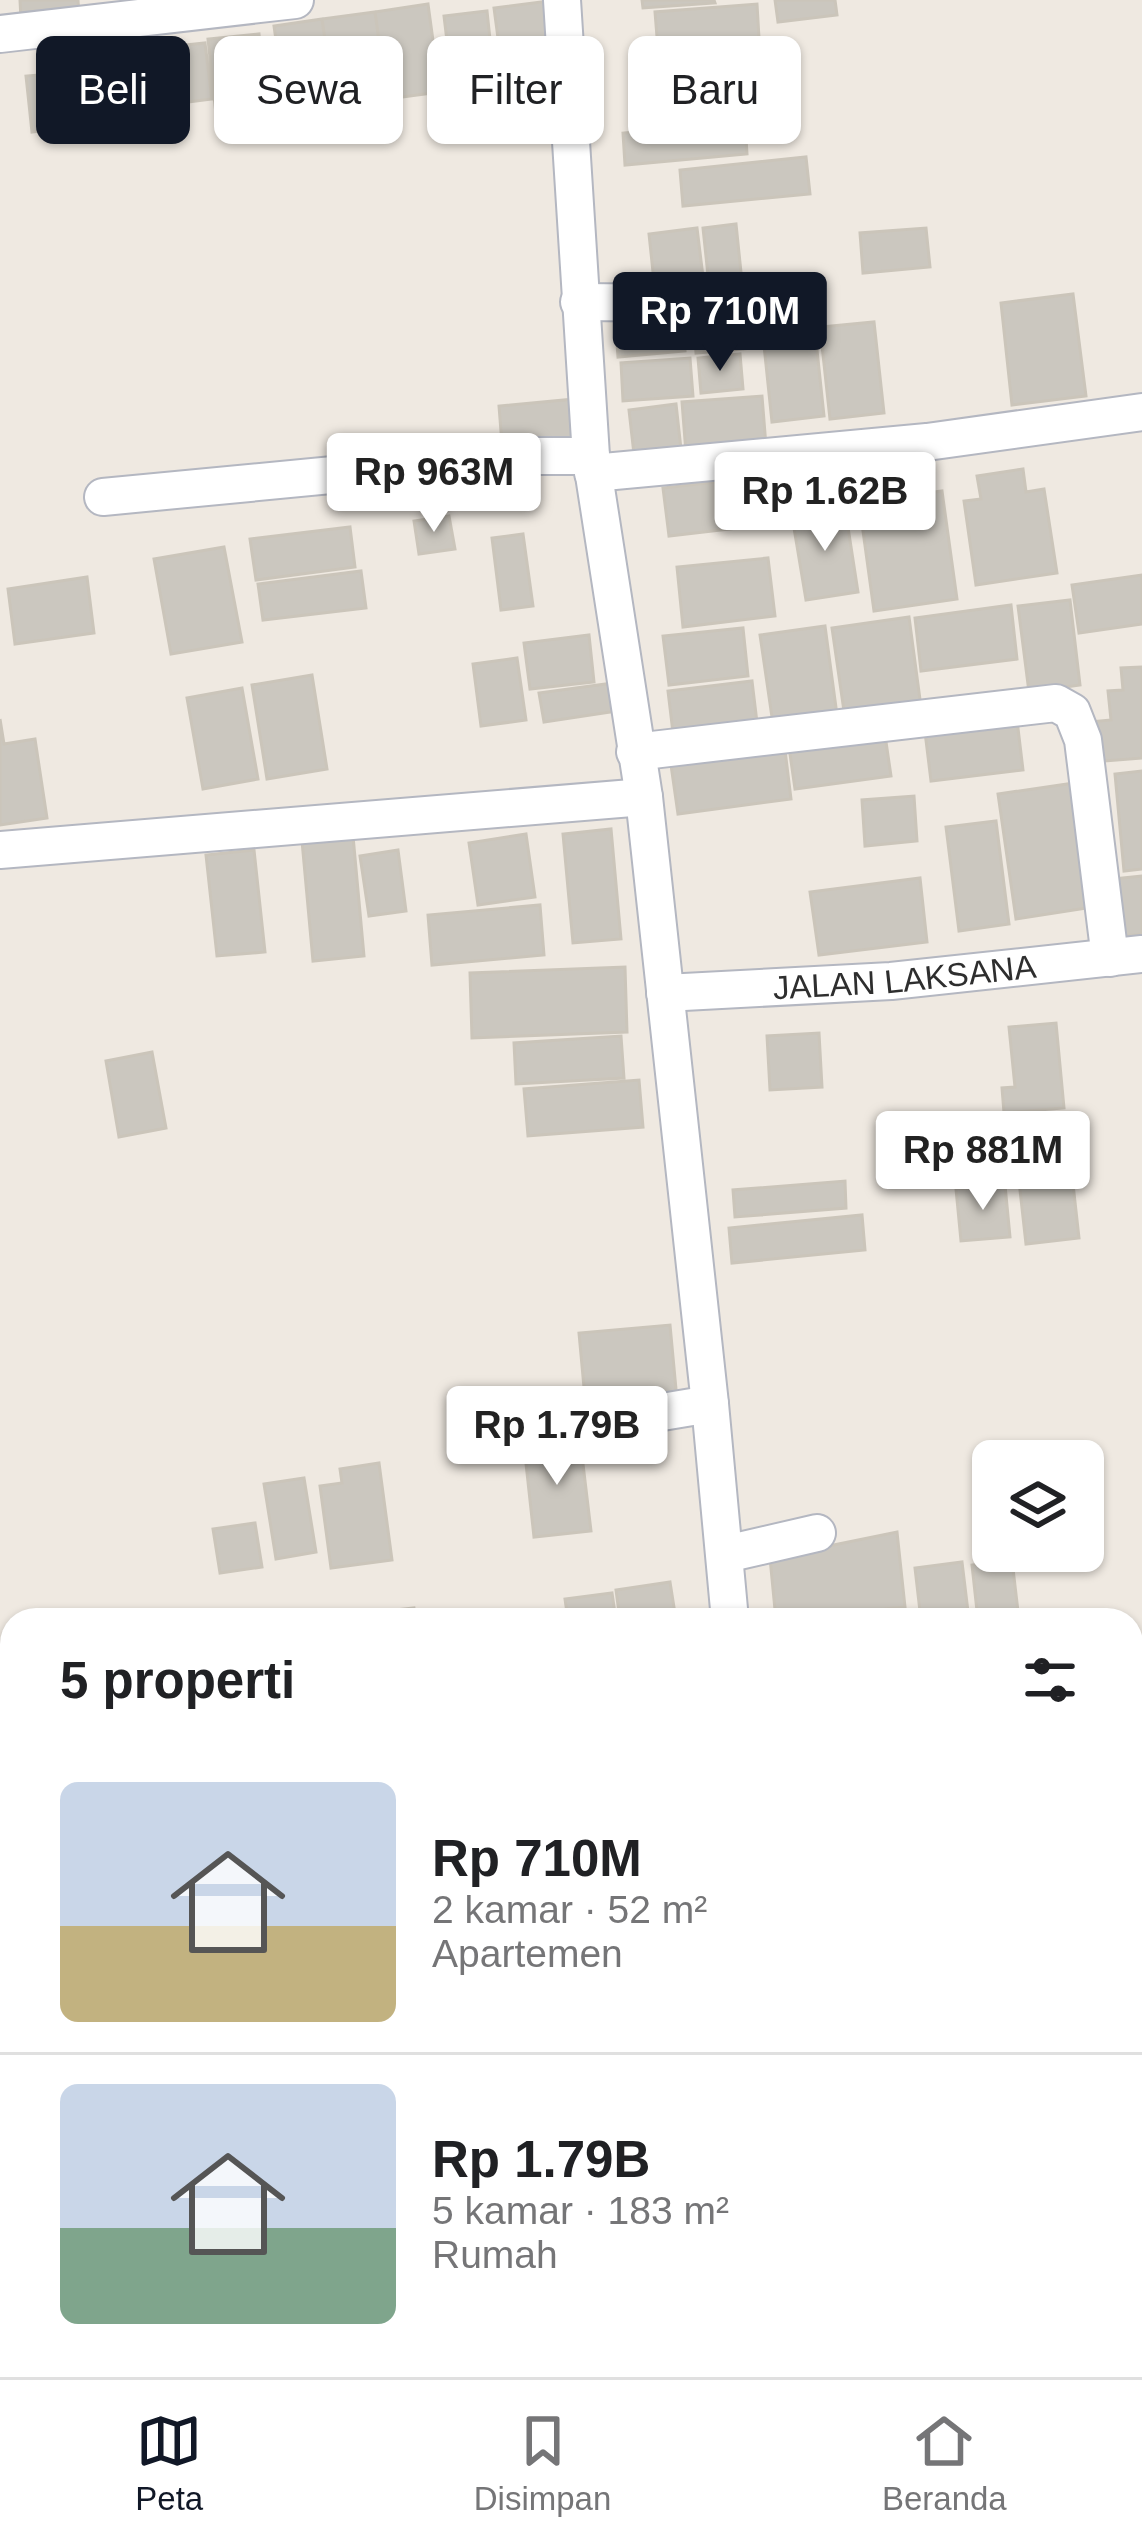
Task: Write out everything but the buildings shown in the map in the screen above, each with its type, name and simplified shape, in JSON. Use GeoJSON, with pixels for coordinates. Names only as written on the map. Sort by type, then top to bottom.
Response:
{"type":"FeatureCollection","features":[{"type":"Feature","properties":{"kind":"street"},"geometry":{"type":"LineString","coordinates":[[0,34],[296,0]]}},
{"type":"Feature","properties":{"kind":"street"},"geometry":{"type":"LineString","coordinates":[[562,0],[592,465],[644,797],[729,1608]]}},
{"type":"Feature","properties":{"kind":"street"},"geometry":{"type":"LineString","coordinates":[[579,302],[688,303]]}},
{"type":"Feature","properties":{"kind":"street"},"geometry":{"type":"LineString","coordinates":[[103,497],[508,458],[592,465],[926,442],[1142,412]]}},
{"type":"Feature","properties":{"kind":"street"},"geometry":{"type":"LineString","coordinates":[[635,752],[1056,703],[1072,712],[1083,740],[1126,956]]}},
{"type":"Feature","properties":{"kind":"street"},"geometry":{"type":"LineString","coordinates":[[0,850],[644,797]]}},
{"type":"Feature","properties":{"kind":"street","name":"JALAN LAKSANA"},"geometry":{"type":"LineString","coordinates":[[665,993],[892,981],[1126,956]]}},
{"type":"Feature","properties":{"kind":"street"},"geometry":{"type":"LineString","coordinates":[[506,1438],[710,1404]]}},
{"type":"Feature","properties":{"kind":"street"},"geometry":{"type":"LineString","coordinates":[[726,1554],[817,1534]]}}]}
